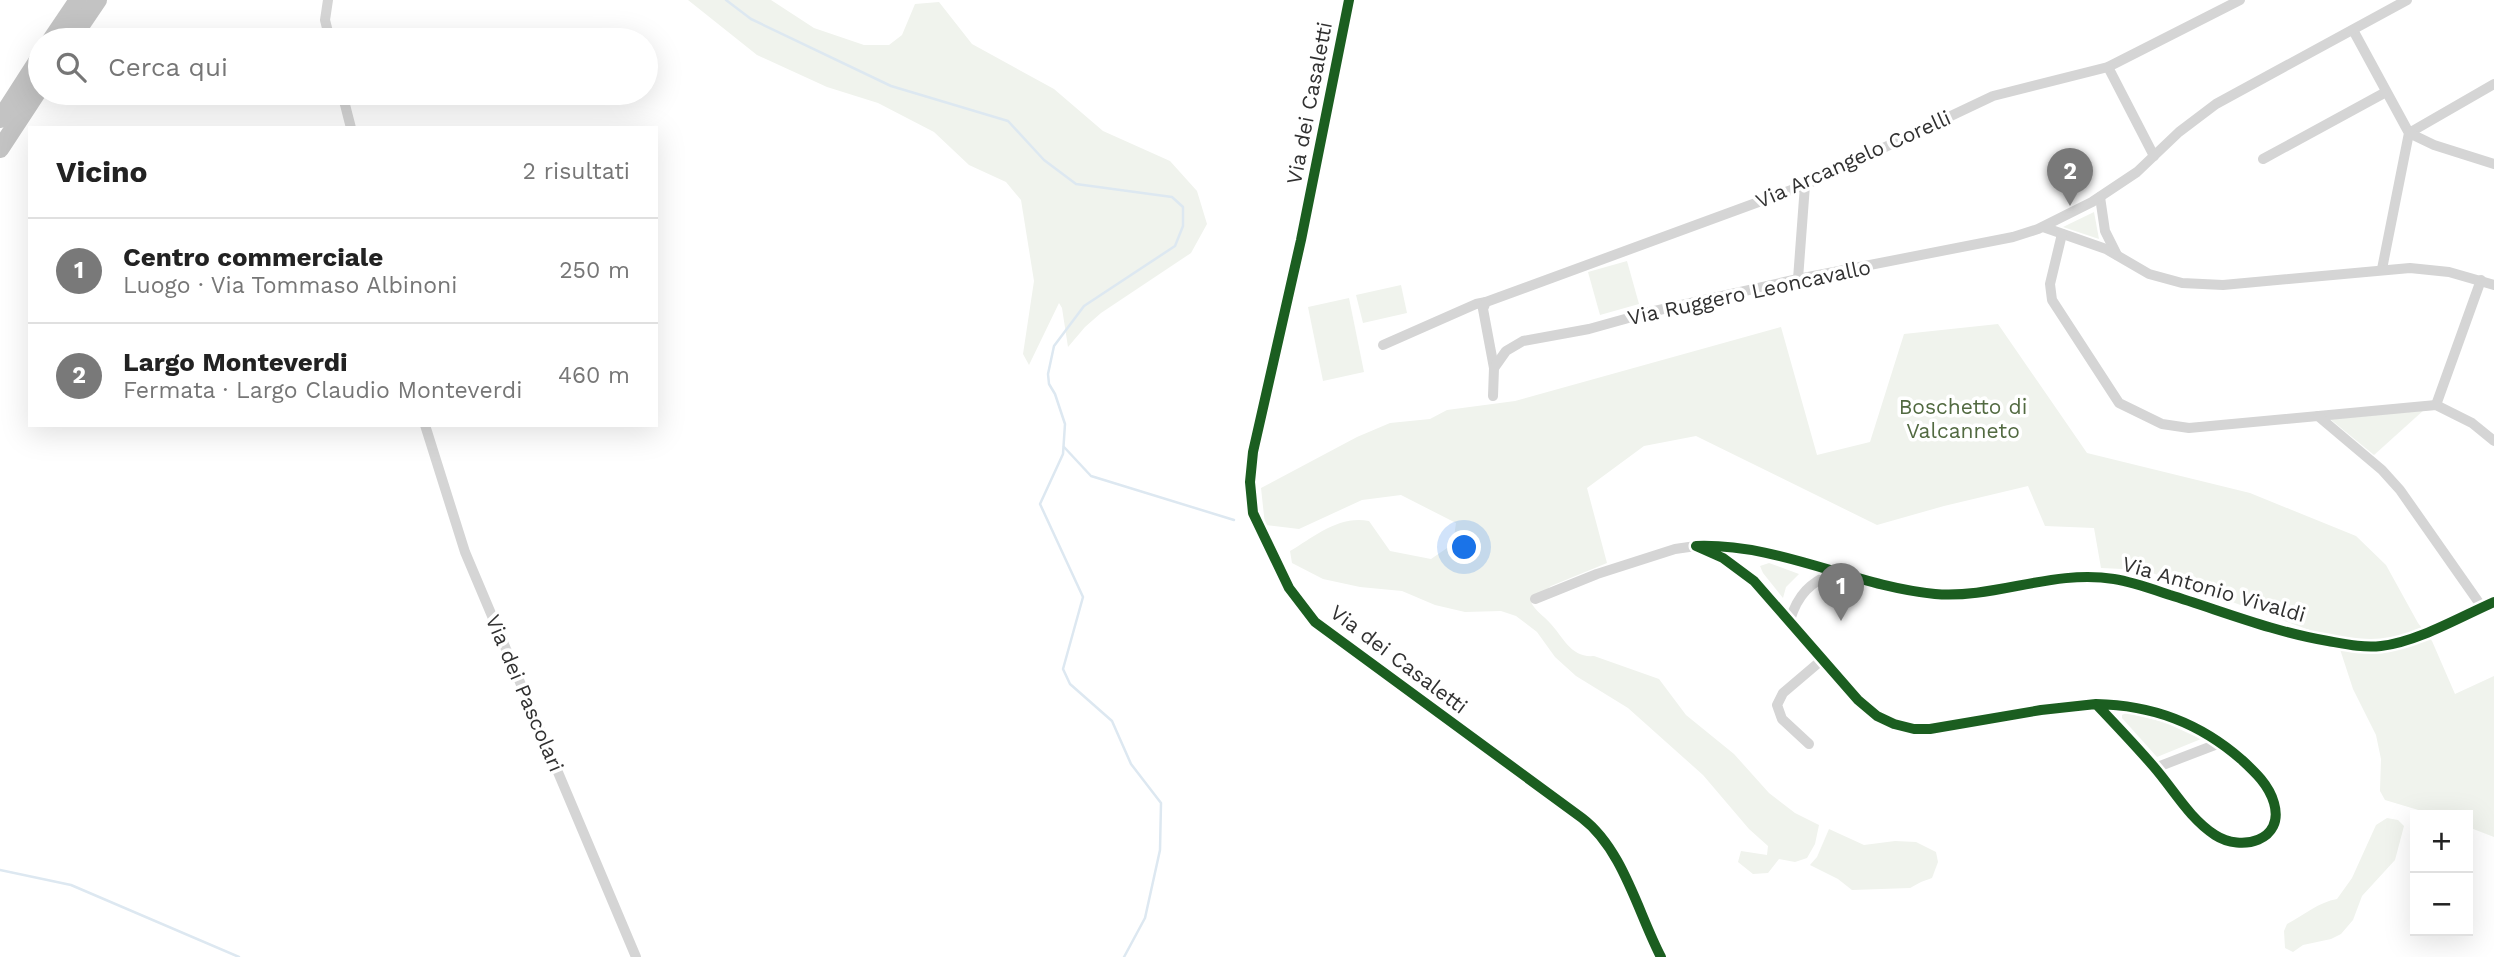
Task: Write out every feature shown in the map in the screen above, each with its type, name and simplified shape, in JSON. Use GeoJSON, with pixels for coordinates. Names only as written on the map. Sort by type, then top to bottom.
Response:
{"type":"FeatureCollection","features":[{"type":"Feature","properties":{"kind":"highway"},"geometry":{"type":"LineString","coordinates":[[59,28],[78,0]]}},
{"type":"Feature","properties":{"kind":"highway"},"geometry":{"type":"LineString","coordinates":[[79,28],[98,0]]}},
{"type":"Feature","properties":{"kind":"highway"},"geometry":{"type":"LineString","coordinates":[[0,119],[28,76]]}},
{"type":"Feature","properties":{"kind":"highway"},"geometry":{"type":"LineString","coordinates":[[0,149],[29,105]]}},
{"type":"Feature","properties":{"kind":"street"},"geometry":{"type":"LineString","coordinates":[[328,0],[328,28]]}},
{"type":"Feature","properties":{"kind":"street","name":"Via dei Casaletti"},"geometry":{"type":"LineString","coordinates":[[1349,0],[1301,240],[1253,452],[1250,482],[1253,513],[1289,588],[1315,622],[1582,818],[1602,837],[1616,859],[1661,957]]}},
{"type":"Feature","properties":{"kind":"street","name":"Via Arcangelo Corelli"},"geometry":{"type":"LineString","coordinates":[[1383,345],[1476,303],[1486,302],[1805,185],[1993,96],[2108,67],[2240,0]]}},
{"type":"Feature","properties":{"kind":"street","name":"Via Ruggero Leoncavallo"},"geometry":{"type":"LineString","coordinates":[[1494,368],[1506,351],[1523,341],[1589,329],[1657,310],[1798,279],[2013,237],[2043,227],[2100,197],[2134,174],[2179,132],[2223,100],[2407,0]]}},
{"type":"Feature","properties":{"kind":"street"},"geometry":{"type":"LineString","coordinates":[[2353,30],[2409,133],[2434,145],[2494,164]]}},
{"type":"Feature","properties":{"kind":"street"},"geometry":{"type":"LineString","coordinates":[[2108,67],[2154,156]]}},
{"type":"Feature","properties":{"kind":"street"},"geometry":{"type":"LineString","coordinates":[[2382,269],[2409,133],[2494,85]]}},
{"type":"Feature","properties":{"kind":"street"},"geometry":{"type":"LineString","coordinates":[[2263,159],[2386,92]]}},
{"type":"Feature","properties":{"kind":"street"},"geometry":{"type":"LineString","coordinates":[[345,105],[350,126]]}},
{"type":"Feature","properties":{"kind":"street"},"geometry":{"type":"LineString","coordinates":[[1798,279],[1805,185]]}},
{"type":"Feature","properties":{"kind":"street"},"geometry":{"type":"LineString","coordinates":[[2100,197],[2105,230],[2118,255]]}},
{"type":"Feature","properties":{"kind":"street"},"geometry":{"type":"LineString","coordinates":[[2043,227],[2118,255],[2136,268],[2174,282],[2210,285],[2382,269],[2427,269],[2494,285]]}},
{"type":"Feature","properties":{"kind":"street"},"geometry":{"type":"LineString","coordinates":[[2062,234],[2050,280],[2051,297],[2110,393],[2122,405],[2162,424],[2182,428],[2436,405],[2476,425],[2494,441]]}},
{"type":"Feature","properties":{"kind":"street"},"geometry":{"type":"LineString","coordinates":[[2436,405],[2481,281]]}},
{"type":"Feature","properties":{"kind":"street"},"geometry":{"type":"LineString","coordinates":[[1486,302],[1483,309],[1494,368],[1493,396]]}},
{"type":"Feature","properties":{"kind":"street"},"geometry":{"type":"LineString","coordinates":[[2318,416],[2382,470],[2400,489],[2483,607]]}},
{"type":"Feature","properties":{"kind":"street","name":"Via dei Pascolari"},"geometry":{"type":"LineString","coordinates":[[426,427],[465,552],[636,957]]}},
{"type":"Feature","properties":{"kind":"street","name":"Via Antonio Vivaldi"},"geometry":{"type":"LineString","coordinates":[[1696,546],[1727,545],[1748,549],[1905,589],[1944,594],[1972,593],[2068,578],[2111,579],[2136,584],[2295,634],[2371,647],[2408,640],[2494,602]]}},
{"type":"Feature","properties":{"kind":"street"},"geometry":{"type":"LineString","coordinates":[[1535,599],[1597,574],[1675,549],[1696,546],[1718,555],[1749,576],[1867,708],[1894,724],[1914,729],[1942,728],[2041,710],[2096,704],[2137,707],[2165,714],[2196,727],[2255,772],[2273,798],[2276,812],[2270,832],[2257,841],[2234,843],[2215,835],[2196,820],[2155,768],[2096,704]]}},
{"type":"Feature","properties":{"kind":"street"},"geometry":{"type":"LineString","coordinates":[[1790,620],[1794,606],[1804,590],[1834,572]]}},
{"type":"Feature","properties":{"kind":"street"},"geometry":{"type":"LineString","coordinates":[[1809,744],[1782,719],[1777,705],[1783,694],[1823,659]]}},
{"type":"Feature","properties":{"kind":"street"},"geometry":{"type":"LineString","coordinates":[[2155,768],[2220,743]]}},
{"type":"Feature","properties":{"kind":"green space"},"geometry":{"type":"Polygon","coordinates":[[[688,0],[771,0],[814,28],[864,45],[889,45],[902,35],[915,4],[939,2],[972,44],[1054,89],[1103,131],[1170,161],[1197,191],[1207,224],[1191,253],[1101,313],[1068,347],[1059,303],[1029,365],[1023,354],[1034,281],[1021,200],[1006,182],[969,165],[934,132],[878,103],[827,87],[757,55],[688,0]]]}},
{"type":"Feature","properties":{"kind":"green space"},"geometry":{"type":"Polygon","coordinates":[[[2094,212],[2099,239],[2063,227],[2094,212]]]}},
{"type":"Feature","properties":{"kind":"green space"},"geometry":{"type":"Polygon","coordinates":[[[1627,261],[1639,304],[1600,315],[1588,272],[1627,261]]]}},
{"type":"Feature","properties":{"kind":"green space"},"geometry":{"type":"Polygon","coordinates":[[[1401,285],[1407,313],[1363,323],[1356,295],[1401,285]]]}},
{"type":"Feature","properties":{"kind":"green space"},"geometry":{"type":"Polygon","coordinates":[[[1349,298],[1364,372],[1323,381],[1308,307],[1349,298]]]}},
{"type":"Feature","properties":{"kind":"green space","name":"Boschetto di Valcanneto"},"geometry":{"type":"Polygon","coordinates":[[[1998,324],[2087,453],[2250,493],[2356,536],[2386,565],[2418,623],[2432,641],[2455,694],[2494,676],[2494,837],[2473,829],[2473,810],[2418,810],[2385,800],[2380,791],[2381,759],[2376,735],[2353,689],[2337,640],[2144,570],[2101,568],[2094,528],[2045,526],[2028,486],[1877,525],[1696,436],[1644,446],[1587,488],[1607,563],[1551,586],[1531,602],[1564,641],[1579,654],[1594,656],[1659,679],[1686,715],[1734,754],[1769,793],[1795,813],[1819,825],[1815,844],[1807,858],[1795,862],[1779,859],[1768,873],[1753,874],[1738,862],[1741,851],[1767,855],[1768,846],[1749,829],[1703,775],[1628,708],[1576,676],[1555,657],[1537,632],[1516,616],[1501,611],[1465,612],[1435,605],[1402,591],[1360,587],[1323,579],[1292,563],[1290,551],[1327,528],[1358,520],[1369,521],[1390,551],[1431,559],[1453,544],[1456,523],[1401,495],[1362,500],[1299,529],[1265,525],[1261,488],[1357,437],[1390,423],[1430,419],[1447,410],[1515,401],[1781,327],[1817,455],[1870,442],[1904,334],[1998,324]]]}},
{"type":"Feature","properties":{"kind":"green space"},"geometry":{"type":"Polygon","coordinates":[[[2425,409],[2374,455],[2330,419],[2425,409]]]}},
{"type":"Feature","properties":{"kind":"green space"},"geometry":{"type":"Polygon","coordinates":[[[1769,563],[1799,574],[1786,587],[1783,598],[1760,566],[1769,563]]]}},
{"type":"Feature","properties":{"kind":"green space"},"geometry":{"type":"Polygon","coordinates":[[[2126,713],[2164,722],[2201,739],[2157,757],[2122,718],[2126,713]]]}},
{"type":"Feature","properties":{"kind":"green space"},"geometry":{"type":"Polygon","coordinates":[[[2387,818],[2398,820],[2404,826],[2395,860],[2362,896],[2353,920],[2341,934],[2331,939],[2303,945],[2293,952],[2285,948],[2284,931],[2287,924],[2318,906],[2337,899],[2352,878],[2376,825],[2387,818]]]}},
{"type":"Feature","properties":{"kind":"green space"},"geometry":{"type":"Polygon","coordinates":[[[1829,829],[1864,845],[1895,841],[1916,842],[1936,852],[1938,862],[1932,878],[1910,888],[1852,890],[1838,879],[1810,865],[1817,857],[1829,829]]]}},
{"type":"Feature","properties":{"kind":"waterway"},"geometry":{"type":"LineString","coordinates":[[726,0],[751,19],[891,86],[1008,121],[1044,160],[1076,184],[1172,197],[1183,207],[1183,226],[1175,246],[1084,306],[1054,346],[1048,374],[1049,384],[1065,424],[1063,454],[1040,504],[1083,597],[1063,669],[1070,684],[1112,721],[1131,764],[1161,803],[1160,850],[1145,918],[1124,957]]}},
{"type":"Feature","properties":{"kind":"waterway"},"geometry":{"type":"LineString","coordinates":[[1064,447],[1091,476],[1234,520]]}},
{"type":"Feature","properties":{"kind":"waterway"},"geometry":{"type":"LineString","coordinates":[[0,870],[71,885],[239,957]]}},
{"type":"Feature","properties":{"kind":"cycle path"},"geometry":{"type":"LineString","coordinates":[[1349,0],[1301,240],[1253,452],[1250,482],[1253,513],[1289,588],[1315,622],[1596,831],[1619,864],[1661,957]]}},
{"type":"Feature","properties":{"kind":"cycle path"},"geometry":{"type":"LineString","coordinates":[[2096,704],[2137,708],[2175,718],[2226,747],[2252,769],[2269,790],[2276,816],[2273,826],[2258,840],[2248,842],[2237,843],[2215,835],[2190,812],[2154,767],[2096,704],[2041,710],[1930,729],[1914,729],[1877,716],[1858,700],[1754,581],[1723,558],[1696,546],[1757,551],[1875,583],[1935,594],[1980,592],[2069,578],[2114,579],[2288,632],[2361,646],[2381,646],[2409,640],[2494,602]]}},
{"type":"Feature","properties":{"kind":"place","name":"Largo Monteverdi"},"geometry":{"type":"Point","coordinates":[2070,206]}},
{"type":"Feature","properties":{"kind":"place","name":"Centro commerciale"},"geometry":{"type":"Point","coordinates":[1841,621]}}]}
